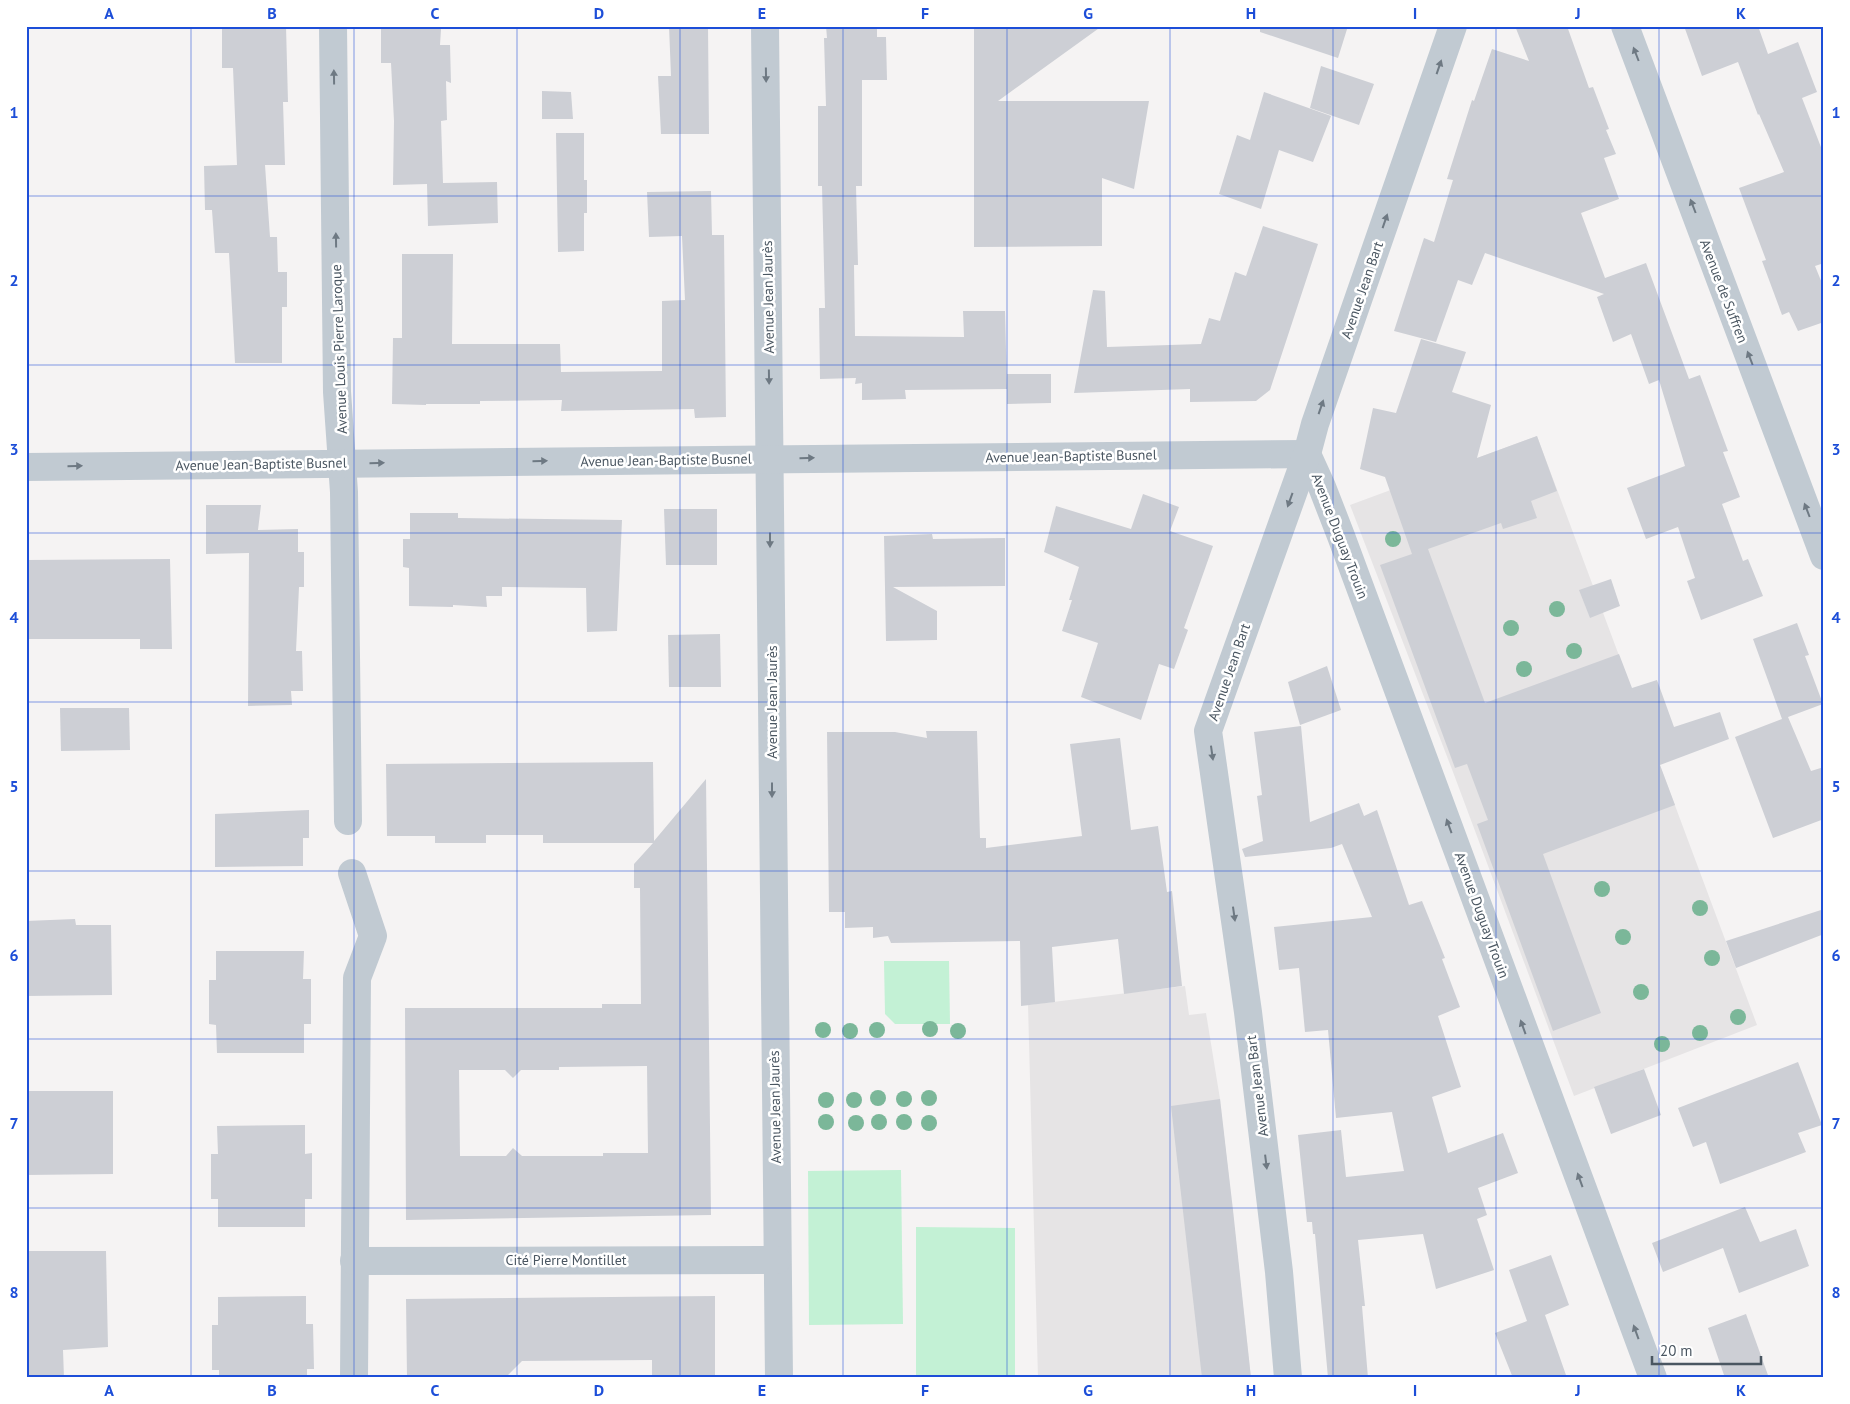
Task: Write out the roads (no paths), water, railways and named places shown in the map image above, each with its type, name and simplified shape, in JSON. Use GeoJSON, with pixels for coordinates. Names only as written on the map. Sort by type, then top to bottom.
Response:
{"type":"FeatureCollection","features":[{"type":"Feature","properties":{"kind":"street","name":"Avenue Louis Pierre Laroque"},"geometry":{"type":"LineString","coordinates":[[333,26],[337,392],[343,463],[348,821]]}},
{"type":"Feature","properties":{"kind":"street","name":"Avenue Jean Jaurès"},"geometry":{"type":"LineString","coordinates":[[765,26],[779,1378]]}},
{"type":"Feature","properties":{"kind":"street","name":"Avenue Jean Bart"},"geometry":{"type":"LineString","coordinates":[[1288,1378],[1279,1272],[1248,1012],[1208,731],[1307,454],[1315,424],[1453,26]]}},
{"type":"Feature","properties":{"kind":"street","name":"Avenue de Suffren"},"geometry":{"type":"LineString","coordinates":[[1625,26],[1824,556]]}},
{"type":"Feature","properties":{"kind":"street","name":"Avenue Jean-Baptiste Busnel"},"geometry":{"type":"LineString","coordinates":[[26,467],[1307,454]]}},
{"type":"Feature","properties":{"kind":"street","name":"Avenue Duguay Trouin"},"geometry":{"type":"LineString","coordinates":[[1307,454],[1341,536],[1653,1378]]}},
{"type":"Feature","properties":{"kind":"street"},"geometry":{"type":"LineString","coordinates":[[352,873],[373,936],[357,978],[354,1378]]}},
{"type":"Feature","properties":{"kind":"street","name":"Cité Pierre Montillet"},"geometry":{"type":"LineString","coordinates":[[354,1261],[778,1260]]}}]}
